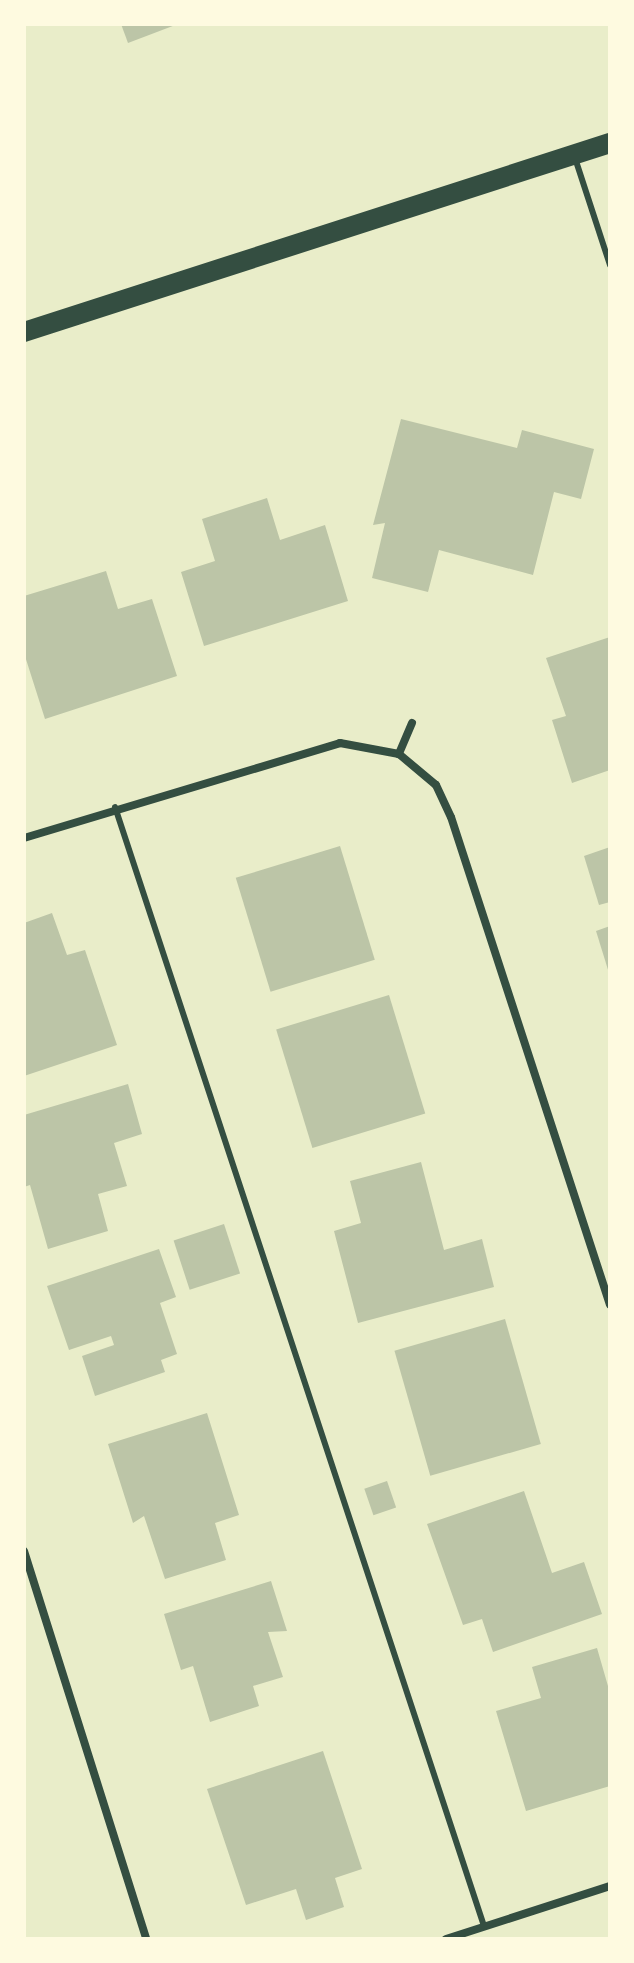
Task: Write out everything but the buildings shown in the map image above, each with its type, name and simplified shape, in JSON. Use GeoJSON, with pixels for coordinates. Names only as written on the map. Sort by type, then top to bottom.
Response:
{"type":"FeatureCollection","features":[{"type":"Feature","properties":{"kind":"main road"},"geometry":{"type":"LineString","coordinates":[[24,332],[610,143]]}},
{"type":"Feature","properties":{"kind":"street"},"geometry":{"type":"LineString","coordinates":[[399,754],[412,723]]}},
{"type":"Feature","properties":{"kind":"street"},"geometry":{"type":"LineString","coordinates":[[24,838],[115,807],[340,743],[399,754],[436,785],[451,817],[610,1305]]}},
{"type":"Feature","properties":{"kind":"street"},"geometry":{"type":"LineString","coordinates":[[24,1551],[146,1939]]}},
{"type":"Feature","properties":{"kind":"street"},"geometry":{"type":"LineString","coordinates":[[446,1939],[610,1886]]}},
{"type":"Feature","properties":{"kind":"lane"},"geometry":{"type":"LineString","coordinates":[[574,154],[610,265]]}},
{"type":"Feature","properties":{"kind":"lane"},"geometry":{"type":"LineString","coordinates":[[115,807],[484,1926]]}}]}
